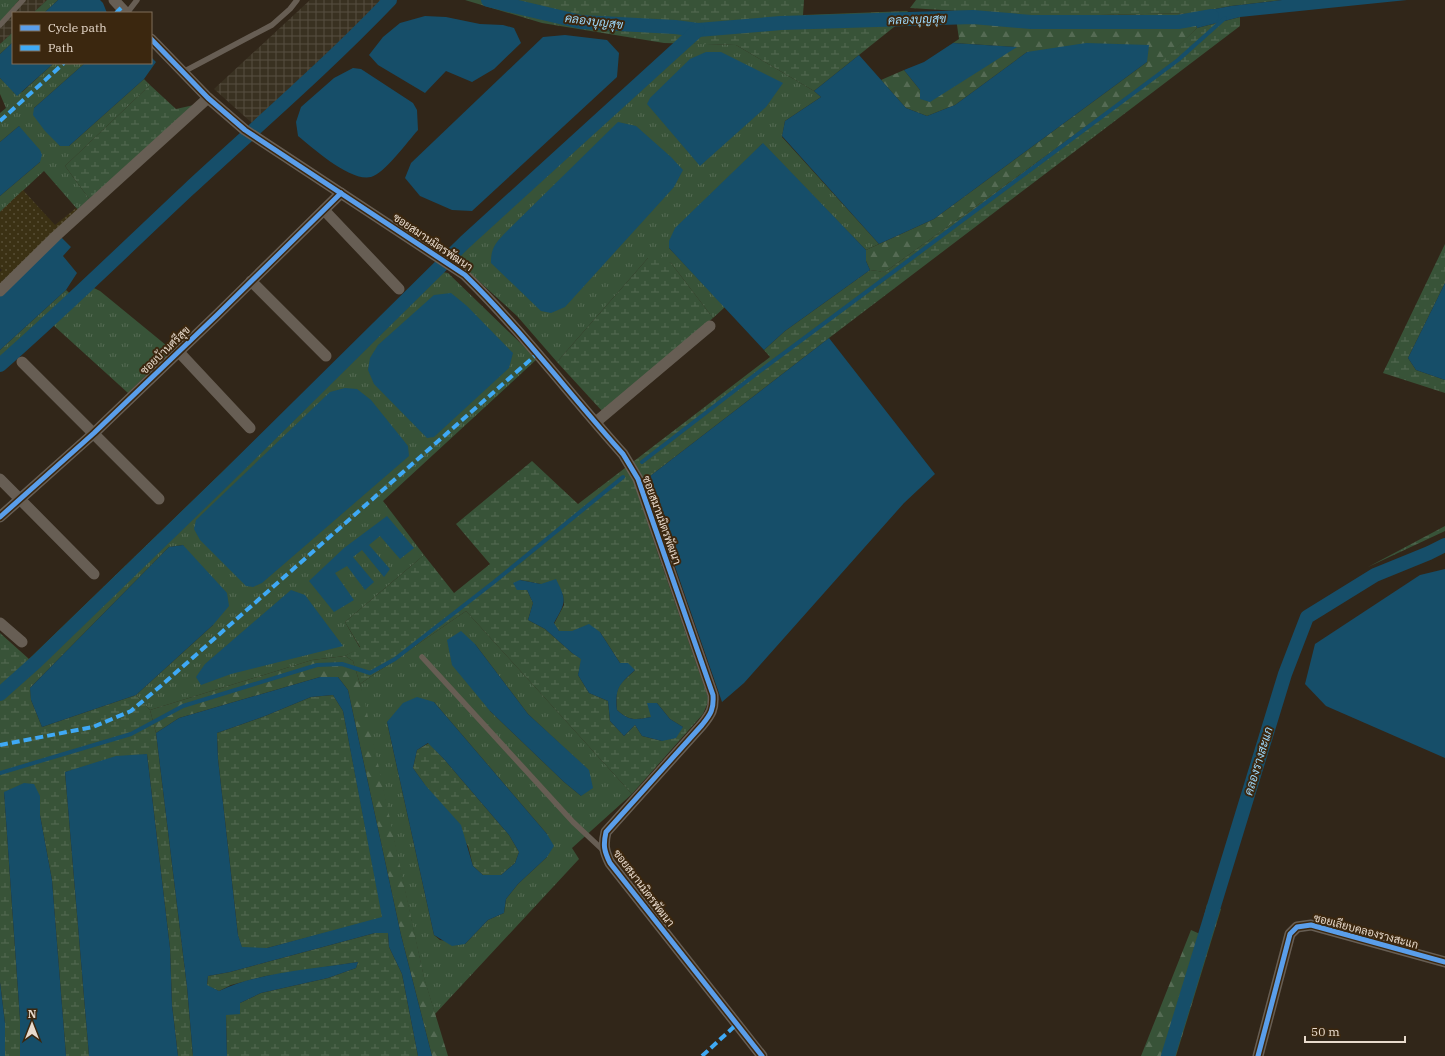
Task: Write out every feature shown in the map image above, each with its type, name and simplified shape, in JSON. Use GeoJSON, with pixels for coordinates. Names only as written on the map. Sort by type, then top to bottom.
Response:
{"type":"FeatureCollection","features":[{"type":"Feature","properties":{"kind":"street"},"geometry":{"type":"LineString","coordinates":[[114,0],[125,12]]}},
{"type":"Feature","properties":{"kind":"street","name":"ซอยสมานมิตรพัฒนา"},"geometry":{"type":"LineString","coordinates":[[152,40],[208,98],[249,133],[465,275],[491,300],[534,348],[623,454],[638,479],[713,695],[713,705],[709,716],[702,725],[606,832],[603,842],[605,853],[610,863],[762,1056]]}},
{"type":"Feature","properties":{"kind":"street"},"geometry":{"type":"LineString","coordinates":[[0,291],[56,236],[208,98]]}},
{"type":"Feature","properties":{"kind":"street","name":"ซอยบ้านศรีสุข"},"geometry":{"type":"LineString","coordinates":[[0,517],[94,433],[341,193]]}},
{"type":"Feature","properties":{"kind":"street"},"geometry":{"type":"LineString","coordinates":[[324,210],[399,289]]}},
{"type":"Feature","properties":{"kind":"street"},"geometry":{"type":"LineString","coordinates":[[251,281],[326,356]]}},
{"type":"Feature","properties":{"kind":"street"},"geometry":{"type":"LineString","coordinates":[[596,422],[710,326]]}},
{"type":"Feature","properties":{"kind":"street"},"geometry":{"type":"LineString","coordinates":[[178,351],[250,428]]}},
{"type":"Feature","properties":{"kind":"street"},"geometry":{"type":"LineString","coordinates":[[22,362],[159,499]]}},
{"type":"Feature","properties":{"kind":"street"},"geometry":{"type":"LineString","coordinates":[[0,479],[94,574]]}},
{"type":"Feature","properties":{"kind":"street"},"geometry":{"type":"LineString","coordinates":[[0,623],[22,642]]}},
{"type":"Feature","properties":{"kind":"street","name":"ซอยเลียบคลองรางสะแก"},"geometry":{"type":"LineString","coordinates":[[1258,1056],[1290,934],[1297,927],[1311,925],[1445,962]]}},
{"type":"Feature","properties":{"kind":"lane"},"geometry":{"type":"LineString","coordinates":[[0,25],[23,0]]}},
{"type":"Feature","properties":{"kind":"lane"},"geometry":{"type":"LineString","coordinates":[[127,12],[137,0]]}},
{"type":"Feature","properties":{"kind":"lane"},"geometry":{"type":"LineString","coordinates":[[182,72],[272,25],[297,0]]}},
{"type":"Feature","properties":{"kind":"lane"},"geometry":{"type":"LineString","coordinates":[[422,657],[573,822],[605,853]]}},
{"type":"Feature","properties":{"kind":"shaded area"},"geometry":{"type":"Polygon","coordinates":[[[0,0],[47,0],[34,12],[12,12],[12,33],[0,44],[0,0]]]}},
{"type":"Feature","properties":{"kind":"shaded area"},"geometry":{"type":"Polygon","coordinates":[[[310,0],[387,0],[252,123],[214,89],[310,0]]]}},
{"type":"Feature","properties":{"kind":"green space"},"geometry":{"type":"Polygon","coordinates":[[[0,0],[19,0],[0,22],[0,0]]]}},
{"type":"Feature","properties":{"kind":"green space"},"geometry":{"type":"Polygon","coordinates":[[[47,0],[58,0],[45,12],[34,12],[47,0]]]}},
{"type":"Feature","properties":{"kind":"green space"},"geometry":{"type":"Polygon","coordinates":[[[465,0],[804,0],[803,15],[908,11],[899,23],[814,91],[736,45],[664,43],[542,23],[465,0]]]}},
{"type":"Feature","properties":{"kind":"green space"},"geometry":{"type":"Polygon","coordinates":[[[916,0],[1282,0],[1231,6],[1193,13],[1022,15],[910,8],[916,0]]]}},
{"type":"Feature","properties":{"kind":"green space"},"geometry":{"type":"Polygon","coordinates":[[[955,11],[1022,15],[1193,13],[1197,28],[1160,64],[1160,73],[885,272],[870,270],[866,261],[866,250],[934,219],[1147,62],[1027,52],[955,105],[927,116],[906,108],[881,80],[904,70],[920,90],[1016,47],[953,43],[959,39],[955,11]]]}},
{"type":"Feature","properties":{"kind":"green space"},"geometry":{"type":"Polygon","coordinates":[[[1240,17],[1240,26],[829,338],[645,480],[635,485],[709,700],[703,714],[632,794],[466,611],[360,684],[353,661],[345,656],[360,647],[345,622],[424,555],[454,593],[490,564],[456,524],[532,461],[578,504],[770,357],[764,350],[785,331],[870,270],[885,272],[1160,73],[1159,64],[1197,28],[1240,17]],[[520,580],[533,603],[528,620],[545,629],[572,653],[582,659],[578,675],[589,693],[608,701],[610,721],[624,736],[635,725],[642,736],[662,741],[683,727],[670,719],[657,703],[651,717],[632,719],[617,710],[617,695],[619,686],[635,670],[620,663],[600,632],[559,631],[554,624],[564,605],[563,594],[541,584],[520,580]]]}},
{"type":"Feature","properties":{"kind":"green space"},"geometry":{"type":"Polygon","coordinates":[[[12,33],[12,43],[0,54],[0,44],[12,33]]]}},
{"type":"Feature","properties":{"kind":"green space"},"geometry":{"type":"Polygon","coordinates":[[[677,43],[736,45],[814,91],[821,97],[785,121],[782,137],[879,244],[866,250],[762,144],[669,248],[725,307],[713,318],[671,263],[648,258],[557,362],[517,316],[448,253],[677,43]]]}},
{"type":"Feature","properties":{"kind":"green space"},"geometry":{"type":"Polygon","coordinates":[[[53,64],[84,64],[34,108],[60,146],[69,146],[144,79],[150,85],[65,166],[90,200],[78,210],[44,171],[0,212],[0,196],[40,162],[19,126],[0,142],[0,113],[6,108],[0,94],[0,78],[12,89],[14,93],[22,92],[53,64]]]}},
{"type":"Feature","properties":{"kind":"green space"},"geometry":{"type":"Polygon","coordinates":[[[150,85],[176,109],[194,105],[90,200],[65,166],[150,85]]]}},
{"type":"Feature","properties":{"kind":"green space"},"geometry":{"type":"Polygon","coordinates":[[[1445,244],[1445,283],[1408,358],[1416,370],[1445,380],[1445,393],[1383,373],[1445,244]]]}},
{"type":"Feature","properties":{"kind":"green space"},"geometry":{"type":"Polygon","coordinates":[[[659,256],[671,263],[713,318],[602,411],[557,362],[648,258],[659,256]]]}},
{"type":"Feature","properties":{"kind":"green space"},"geometry":{"type":"Polygon","coordinates":[[[431,270],[448,273],[537,359],[383,501],[424,555],[345,622],[360,648],[345,656],[312,660],[150,710],[136,695],[213,625],[183,545],[169,547],[30,688],[29,659],[431,270]]]}},
{"type":"Feature","properties":{"kind":"green space"},"geometry":{"type":"Polygon","coordinates":[[[90,286],[100,291],[172,350],[128,393],[52,324],[4,368],[0,363],[0,350],[66,290],[77,300],[90,286]]]}},
{"type":"Feature","properties":{"kind":"green space"},"geometry":{"type":"Polygon","coordinates":[[[1445,526],[1445,531],[1368,567],[1445,526]]]}},
{"type":"Feature","properties":{"kind":"green space"},"geometry":{"type":"Polygon","coordinates":[[[466,611],[632,794],[572,848],[579,859],[435,1014],[424,978],[360,684],[466,611]],[[475,644],[490,711],[564,782],[581,796],[588,770],[528,714],[475,644]],[[434,702],[387,722],[434,935],[440,940],[465,944],[488,920],[504,913],[506,899],[518,884],[547,857],[547,834],[434,702]]]}},
{"type":"Feature","properties":{"kind":"green space"},"geometry":{"type":"Polygon","coordinates":[[[0,633],[29,659],[31,700],[42,727],[136,695],[150,710],[156,733],[187,987],[193,1056],[178,1056],[172,1005],[170,948],[147,754],[65,772],[89,1056],[66,1056],[52,880],[40,815],[40,796],[4,792],[20,1019],[20,1056],[5,1056],[5,1023],[0,982],[0,633]]]}},
{"type":"Feature","properties":{"kind":"green space"},"geometry":{"type":"Polygon","coordinates":[[[345,656],[353,661],[363,694],[424,977],[448,1056],[432,1056],[401,935],[348,690],[338,677],[320,677],[179,718],[156,733],[150,710],[312,660],[345,656]]]}},
{"type":"Feature","properties":{"kind":"green space"},"geometry":{"type":"Polygon","coordinates":[[[333,695],[343,711],[383,918],[267,948],[242,948],[238,935],[218,759],[217,733],[265,716],[311,697],[333,695]]]}},
{"type":"Feature","properties":{"kind":"green space"},"geometry":{"type":"Polygon","coordinates":[[[429,743],[509,835],[519,852],[515,863],[501,875],[483,875],[473,866],[468,846],[413,768],[417,750],[429,743]]]}},
{"type":"Feature","properties":{"kind":"green space"},"geometry":{"type":"Polygon","coordinates":[[[1207,904],[1221,909],[1176,1056],[1141,1056],[1191,930],[1200,934],[1207,904]]]}},
{"type":"Feature","properties":{"kind":"green space"},"geometry":{"type":"Polygon","coordinates":[[[375,933],[388,933],[389,947],[402,974],[418,1056],[227,1056],[226,1015],[240,1003],[261,993],[328,978],[356,968],[358,962],[266,976],[231,985],[219,991],[207,986],[208,976],[230,972],[375,933]]]}},
{"type":"Feature","properties":{"kind":"sand"},"geometry":{"type":"Polygon","coordinates":[[[23,190],[55,225],[76,208],[78,210],[0,297],[0,272],[2,270],[0,268],[0,212],[23,190]]]}},
{"type":"Feature","properties":{"kind":"water"},"geometry":{"type":"Polygon","coordinates":[[[58,0],[100,0],[107,12],[45,12],[58,0]]]}},
{"type":"Feature","properties":{"kind":"water"},"geometry":{"type":"Polygon","coordinates":[[[1282,0],[1407,0],[1240,17],[1197,28],[1193,13],[1231,6],[1282,0]]]}},
{"type":"Feature","properties":{"kind":"water"},"geometry":{"type":"Polygon","coordinates":[[[425,16],[446,17],[480,24],[503,25],[514,28],[521,43],[494,69],[472,82],[446,71],[425,93],[378,65],[369,55],[383,37],[400,23],[425,16]]]}},
{"type":"Feature","properties":{"kind":"water"},"geometry":{"type":"Polygon","coordinates":[[[565,35],[607,40],[619,53],[617,77],[472,211],[452,210],[420,196],[405,178],[411,163],[543,37],[565,35]]]}},
{"type":"Feature","properties":{"kind":"water"},"geometry":{"type":"Polygon","coordinates":[[[12,43],[12,64],[53,64],[17,96],[0,78],[0,54],[12,43]]]}},
{"type":"Feature","properties":{"kind":"water"},"geometry":{"type":"Polygon","coordinates":[[[953,43],[1017,47],[930,102],[920,99],[920,90],[904,70],[924,62],[953,43]]]}},
{"type":"Feature","properties":{"kind":"water"},"geometry":{"type":"Polygon","coordinates":[[[1086,43],[1149,45],[1147,62],[934,219],[879,244],[782,136],[785,121],[821,97],[814,91],[859,55],[906,108],[927,116],[955,105],[1027,52],[1086,43]]]}},
{"type":"Feature","properties":{"kind":"water"},"geometry":{"type":"Polygon","coordinates":[[[706,52],[721,52],[783,83],[766,107],[700,166],[647,104],[650,98],[690,59],[706,52]]]}},
{"type":"Feature","properties":{"kind":"water"},"geometry":{"type":"Polygon","coordinates":[[[152,58],[156,62],[144,79],[69,146],[60,146],[45,131],[33,115],[34,108],[84,64],[152,64],[152,58]]]}},
{"type":"Feature","properties":{"kind":"water"},"geometry":{"type":"Polygon","coordinates":[[[353,68],[361,69],[413,103],[417,110],[418,130],[389,164],[376,175],[371,177],[362,177],[353,174],[332,163],[298,136],[296,122],[301,107],[334,78],[353,68]]]}},
{"type":"Feature","properties":{"kind":"water"},"geometry":{"type":"Polygon","coordinates":[[[618,122],[636,126],[671,157],[683,170],[674,187],[565,307],[551,313],[541,311],[491,263],[493,250],[504,234],[618,122]]]}},
{"type":"Feature","properties":{"kind":"water"},"geometry":{"type":"Polygon","coordinates":[[[19,126],[40,150],[42,155],[40,162],[0,196],[0,142],[19,126]]]}},
{"type":"Feature","properties":{"kind":"water"},"geometry":{"type":"Polygon","coordinates":[[[763,143],[866,250],[866,261],[870,270],[785,331],[764,350],[669,248],[669,241],[675,228],[763,143]]]}},
{"type":"Feature","properties":{"kind":"water"},"geometry":{"type":"Polygon","coordinates":[[[61,237],[71,247],[63,256],[77,273],[66,290],[0,350],[0,296],[61,237]]]}},
{"type":"Feature","properties":{"kind":"water"},"geometry":{"type":"Polygon","coordinates":[[[1445,283],[1445,380],[1416,370],[1408,358],[1445,283]]]}},
{"type":"Feature","properties":{"kind":"water"},"geometry":{"type":"Polygon","coordinates":[[[451,293],[467,306],[513,353],[509,368],[434,437],[427,438],[374,384],[368,370],[370,358],[378,345],[434,295],[451,293]]]}},
{"type":"Feature","properties":{"kind":"water"},"geometry":{"type":"Polygon","coordinates":[[[829,338],[935,474],[904,503],[744,683],[722,702],[645,480],[829,338]]]}},
{"type":"Feature","properties":{"kind":"water"},"geometry":{"type":"Polygon","coordinates":[[[345,388],[357,389],[371,400],[408,446],[409,456],[262,583],[253,587],[246,586],[200,540],[194,529],[196,520],[330,392],[345,388]]]}},
{"type":"Feature","properties":{"kind":"water"},"geometry":{"type":"Polygon","coordinates":[[[387,516],[414,548],[400,559],[380,536],[369,545],[390,569],[384,577],[362,550],[353,557],[374,582],[365,590],[347,566],[335,573],[354,600],[334,612],[309,581],[344,548],[387,516]]]}},
{"type":"Feature","properties":{"kind":"water"},"geometry":{"type":"Polygon","coordinates":[[[183,545],[227,593],[229,606],[213,625],[136,695],[42,727],[31,700],[30,688],[169,547],[183,545]]]}},
{"type":"Feature","properties":{"kind":"water"},"geometry":{"type":"Polygon","coordinates":[[[1445,569],[1445,758],[1326,706],[1305,684],[1315,644],[1420,575],[1445,569]]]}},
{"type":"Feature","properties":{"kind":"water"},"geometry":{"type":"Polygon","coordinates":[[[556,579],[564,601],[554,623],[559,631],[572,631],[589,624],[600,632],[620,663],[628,663],[635,670],[619,687],[617,696],[617,710],[632,719],[651,717],[647,703],[657,703],[670,719],[683,727],[676,738],[662,741],[642,736],[635,725],[624,736],[610,721],[608,701],[589,693],[578,675],[581,659],[545,629],[528,620],[533,603],[527,590],[517,590],[513,583],[520,580],[541,584],[556,579]]]}},
{"type":"Feature","properties":{"kind":"water"},"geometry":{"type":"Polygon","coordinates":[[[291,590],[305,595],[343,646],[231,674],[201,685],[196,677],[205,664],[291,590]]]}},
{"type":"Feature","properties":{"kind":"water"},"geometry":{"type":"Polygon","coordinates":[[[461,631],[475,644],[528,714],[589,770],[593,788],[581,796],[564,782],[490,711],[452,665],[447,640],[461,631]]]}},
{"type":"Feature","properties":{"kind":"water"},"geometry":{"type":"Polygon","coordinates":[[[320,677],[338,677],[348,690],[401,935],[432,1056],[418,1056],[402,974],[389,947],[388,933],[375,933],[230,972],[208,976],[207,985],[219,991],[251,979],[269,975],[358,962],[356,968],[328,978],[261,993],[240,1003],[240,1014],[226,1015],[227,1056],[193,1056],[187,987],[156,733],[179,718],[320,677]],[[333,695],[311,697],[265,716],[217,733],[218,759],[238,935],[242,947],[267,948],[382,917],[343,711],[333,695]]]}},
{"type":"Feature","properties":{"kind":"water"},"geometry":{"type":"Polygon","coordinates":[[[417,697],[434,702],[547,834],[554,846],[547,857],[518,884],[506,899],[504,913],[488,920],[465,944],[452,946],[434,935],[387,722],[403,703],[417,697]],[[428,743],[417,750],[413,768],[426,786],[461,825],[473,866],[483,875],[501,875],[515,863],[519,852],[509,835],[443,758],[428,743]]]}},
{"type":"Feature","properties":{"kind":"water"},"geometry":{"type":"Polygon","coordinates":[[[147,754],[170,948],[172,1005],[178,1056],[89,1056],[65,772],[116,756],[147,754]]]}},
{"type":"Feature","properties":{"kind":"water"},"geometry":{"type":"Polygon","coordinates":[[[24,783],[34,784],[40,796],[40,815],[52,880],[66,1056],[20,1056],[20,1019],[4,792],[24,783]]]}},
{"type":"Feature","properties":{"kind":"water"},"geometry":{"type":"Polygon","coordinates":[[[0,982],[5,1023],[5,1056],[0,1056],[0,982]]]}},
{"type":"Feature","properties":{"kind":"waterway"},"geometry":{"type":"LineString","coordinates":[[0,365],[316,73],[390,0]]}},
{"type":"Feature","properties":{"kind":"waterway","name":"คลองบุญสุข"},"geometry":{"type":"LineString","coordinates":[[488,0],[581,22],[675,27],[698,30],[781,23],[973,17],[1031,22],[1178,22],[1212,16]]}},
{"type":"Feature","properties":{"kind":"waterway"},"geometry":{"type":"LineString","coordinates":[[642,462],[760,371],[1178,60],[1225,18]]}},
{"type":"Feature","properties":{"kind":"waterway"},"geometry":{"type":"LineString","coordinates":[[0,694],[36,662],[226,478],[465,242],[698,30]]}},
{"type":"Feature","properties":{"kind":"waterway"},"geometry":{"type":"LineString","coordinates":[[0,773],[131,734],[183,706],[317,665],[342,664],[370,673],[395,659],[494,582],[623,477]]}},
{"type":"Feature","properties":{"kind":"waterway","name":"คลองรางสะแก"},"geometry":{"type":"LineString","coordinates":[[1168,1056],[1285,674],[1307,617],[1375,575],[1445,545]]}},
{"type":"Feature","properties":{"kind":"marked path"},"geometry":{"type":"LineString","coordinates":[[117,12],[121,8]]}},
{"type":"Feature","properties":{"kind":"marked path"},"geometry":{"type":"LineString","coordinates":[[0,121],[63,64]]}},
{"type":"Feature","properties":{"kind":"marked path"},"geometry":{"type":"LineString","coordinates":[[0,745],[93,727],[131,711],[538,353]]}},
{"type":"Feature","properties":{"kind":"marked path"},"geometry":{"type":"LineString","coordinates":[[702,1056],[737,1024]]}},
{"type":"Feature","properties":{"kind":"cycle path"},"geometry":{"type":"LineString","coordinates":[[152,40],[208,98],[245,130],[465,275],[506,318],[623,454],[638,479],[713,695],[713,704],[708,718],[606,832],[604,844],[605,851],[610,863],[762,1056]]}},
{"type":"Feature","properties":{"kind":"cycle path"},"geometry":{"type":"LineString","coordinates":[[0,517],[94,433],[341,193]]}},
{"type":"Feature","properties":{"kind":"cycle path"},"geometry":{"type":"LineString","coordinates":[[1258,1056],[1290,934],[1297,927],[1311,925],[1445,962]]}}]}
